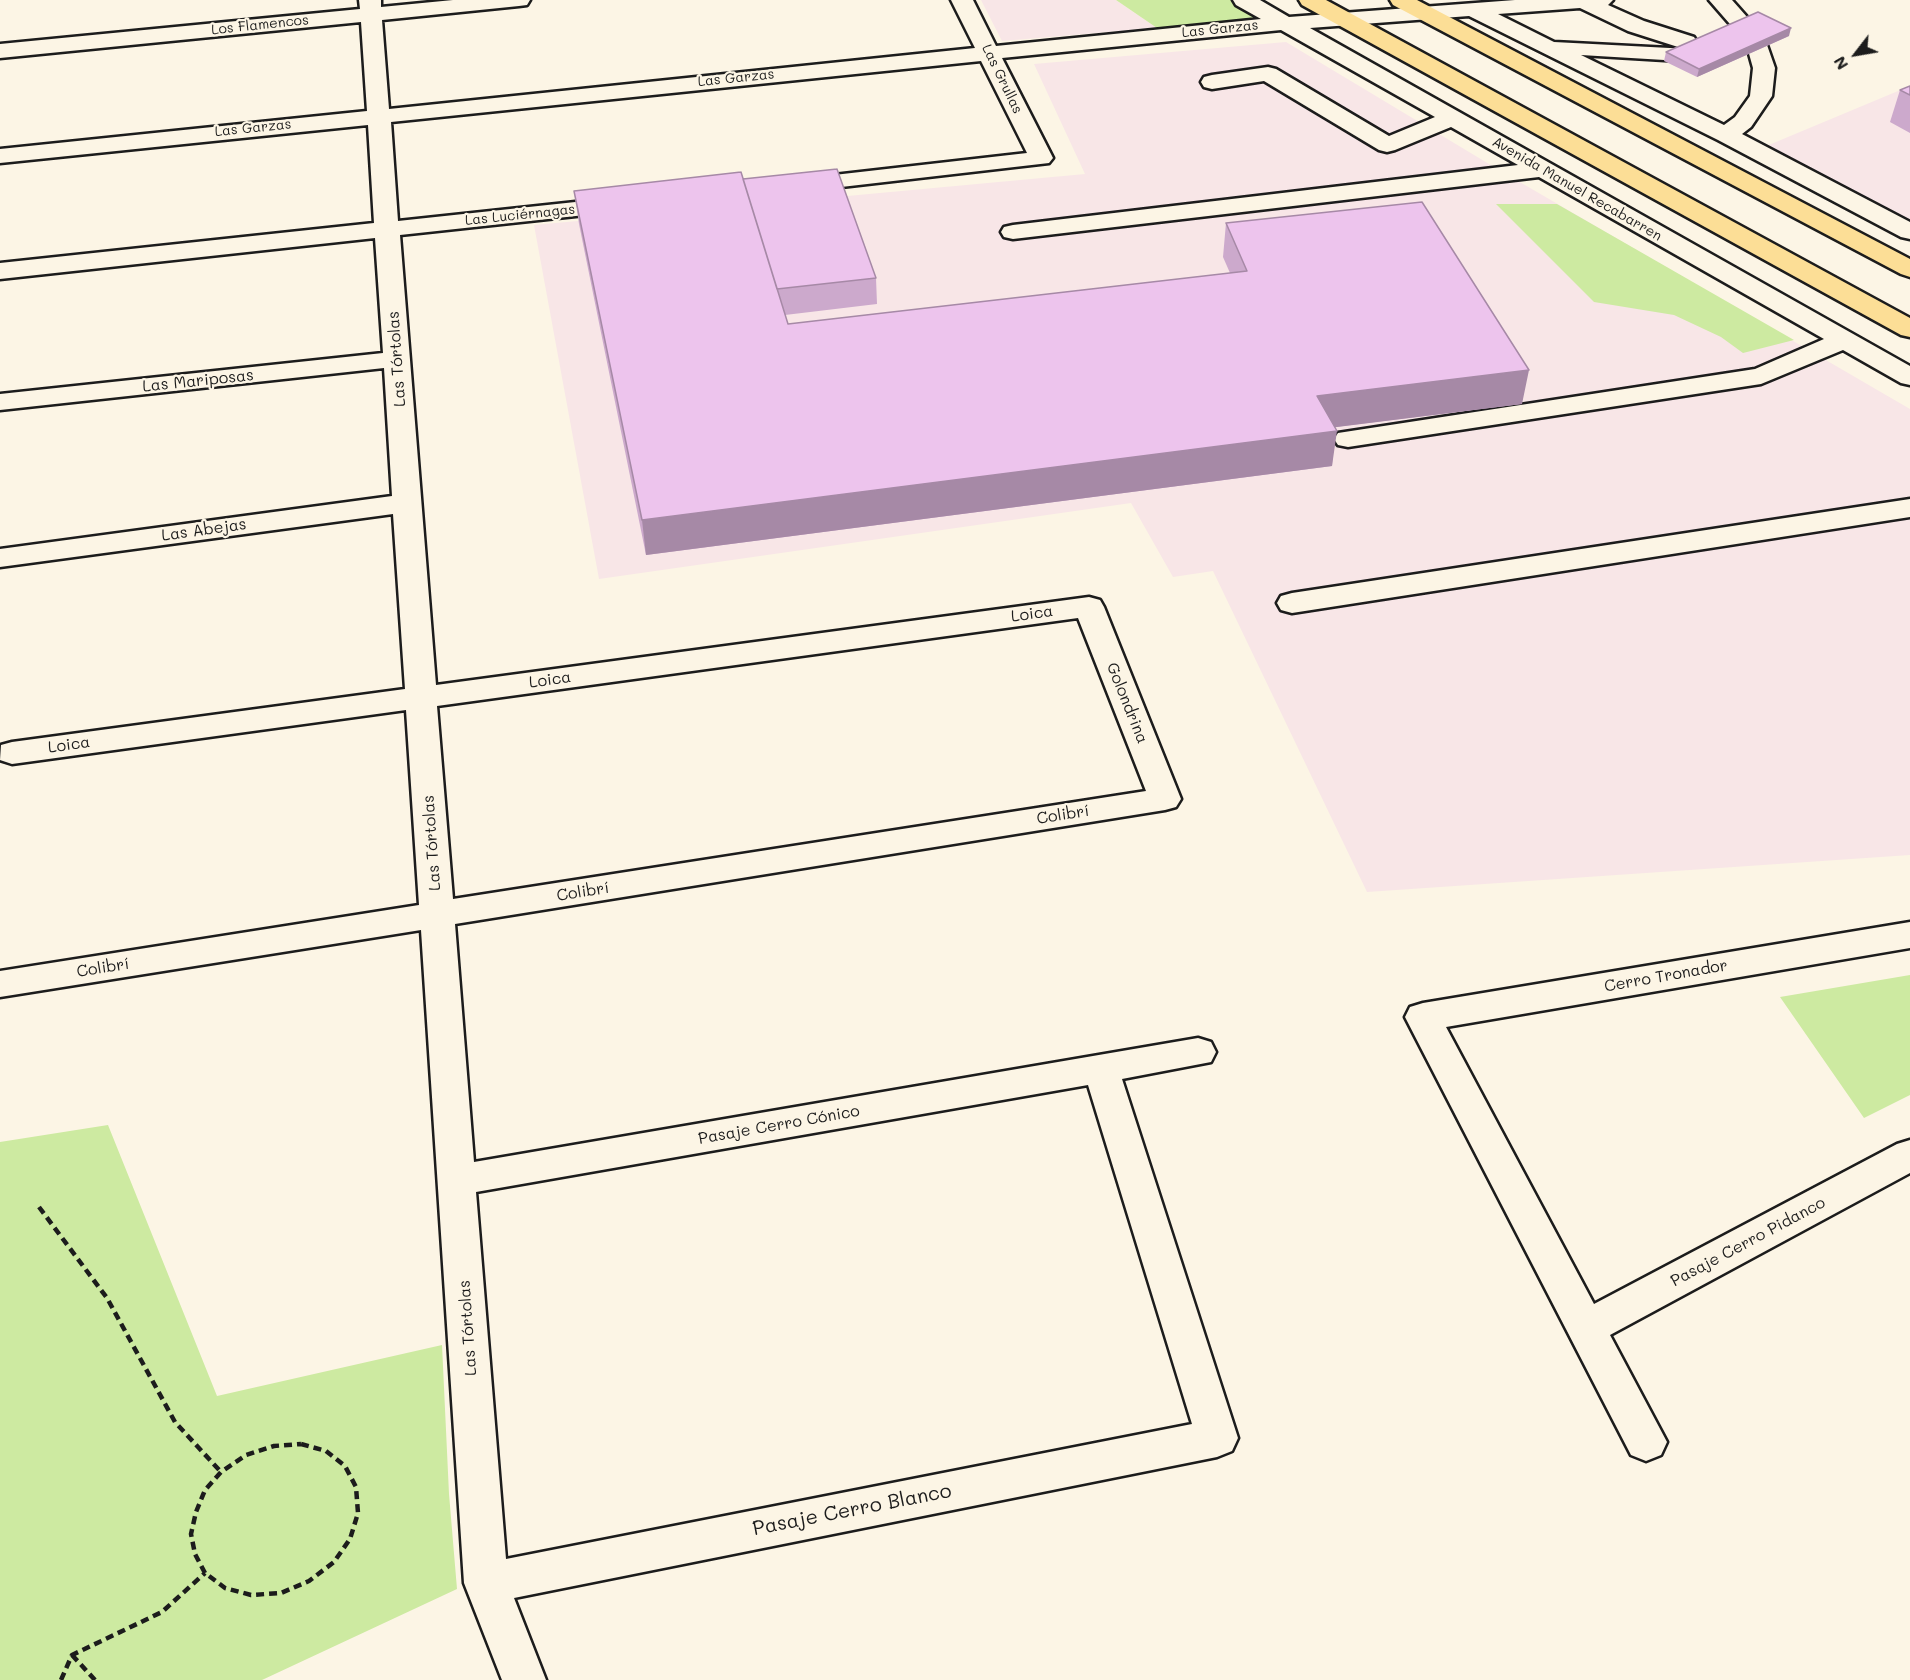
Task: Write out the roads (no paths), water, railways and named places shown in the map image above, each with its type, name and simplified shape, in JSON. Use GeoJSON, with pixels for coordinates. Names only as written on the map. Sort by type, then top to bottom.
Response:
{"type":"FeatureCollection","features":[{"type":"Feature","properties":{"kind":"main road"},"geometry":{"type":"LineString","coordinates":[[1310,0],[1910,329]]}},
{"type":"Feature","properties":{"kind":"main road"},"geometry":{"type":"LineString","coordinates":[[1401,0],[1910,269]]}},
{"type":"Feature","properties":{"kind":"main road"},"geometry":{"type":"LineString","coordinates":[[1848,236],[1910,262]]}},
{"type":"Feature","properties":{"kind":"street","name":"Los Flamencos"},"geometry":{"type":"LineString","coordinates":[[0,51],[371,7],[519,0]]}},
{"type":"Feature","properties":{"kind":"street","name":"Las Grullas"},"geometry":{"type":"LineString","coordinates":[[779,187],[1041,158],[962,0]]}},
{"type":"Feature","properties":{"kind":"street","name":"Avenida Manuel Recabarren"},"geometry":{"type":"LineString","coordinates":[[1245,0],[1910,377]]}},
{"type":"Feature","properties":{"kind":"street"},"geometry":{"type":"LineString","coordinates":[[1720,0],[1744,26]]}},
{"type":"Feature","properties":{"kind":"street","name":"Las Garzas"},"geometry":{"type":"LineString","coordinates":[[0,156],[988,52],[1286,23],[1425,13],[1463,5],[1593,1]]}},
{"type":"Feature","properties":{"kind":"street"},"geometry":{"type":"LineString","coordinates":[[1546,47],[1690,50],[1636,26],[1593,1]]}},
{"type":"Feature","properties":{"kind":"street"},"geometry":{"type":"LineString","coordinates":[[1463,5],[1726,135],[1910,232]]}},
{"type":"Feature","properties":{"kind":"street","name":"Las Tórtolas"},"geometry":{"type":"LineString","coordinates":[[371,7],[486,1583],[524,1680]]}},
{"type":"Feature","properties":{"kind":"street"},"geometry":{"type":"LineString","coordinates":[[1726,135],[1743,122],[1761,96],[1764,68],[1753,55]]}},
{"type":"Feature","properties":{"kind":"street"},"geometry":{"type":"LineString","coordinates":[[1212,82],[1268,74],[1387,145],[1453,118]]}},
{"type":"Feature","properties":{"kind":"street"},"geometry":{"type":"LineString","coordinates":[[1013,232],[1543,169]]}},
{"type":"Feature","properties":{"kind":"street","name":"Las Luciérnagas"},"geometry":{"type":"LineString","coordinates":[[0,271],[649,201]]}},
{"type":"Feature","properties":{"kind":"street"},"geometry":{"type":"LineString","coordinates":[[1348,439],[1761,376],[1844,340]]}},
{"type":"Feature","properties":{"kind":"street","name":"Las Mariposas"},"geometry":{"type":"LineString","coordinates":[[0,402],[397,359]]}},
{"type":"Feature","properties":{"kind":"street","name":"Las Abejas"},"geometry":{"type":"LineString","coordinates":[[0,558],[408,503]]}},
{"type":"Feature","properties":{"kind":"street"},"geometry":{"type":"LineString","coordinates":[[1292,603],[1910,508]]}},
{"type":"Feature","properties":{"kind":"street","name":"Loica"},"geometry":{"type":"LineString","coordinates":[[12,753],[1089,606]]}},
{"type":"Feature","properties":{"kind":"street","name":"Golondrina"},"geometry":{"type":"LineString","coordinates":[[1089,606],[1166,799]]}},
{"type":"Feature","properties":{"kind":"street","name":"Colibrí"},"geometry":{"type":"LineString","coordinates":[[0,984],[1166,799]]}},
{"type":"Feature","properties":{"kind":"street","name":"Cerro Tronador"},"geometry":{"type":"LineString","coordinates":[[1586,1328],[1422,1017],[1910,935]]}},
{"type":"Feature","properties":{"kind":"street","name":"Pasaje Cerro Cónico"},"geometry":{"type":"LineString","coordinates":[[457,1180],[1198,1052]]}},
{"type":"Feature","properties":{"kind":"street","name":"Pasaje Cerro Blanco"},"geometry":{"type":"LineString","coordinates":[[486,1583],[1217,1438],[1101,1070]]}},
{"type":"Feature","properties":{"kind":"street","name":"Pasaje Cerro Pidanco"},"geometry":{"type":"LineString","coordinates":[[1586,1328],[1910,1155]]}},
{"type":"Feature","properties":{"kind":"street"},"geometry":{"type":"LineString","coordinates":[[1586,1328],[1646,1442]]}}]}
